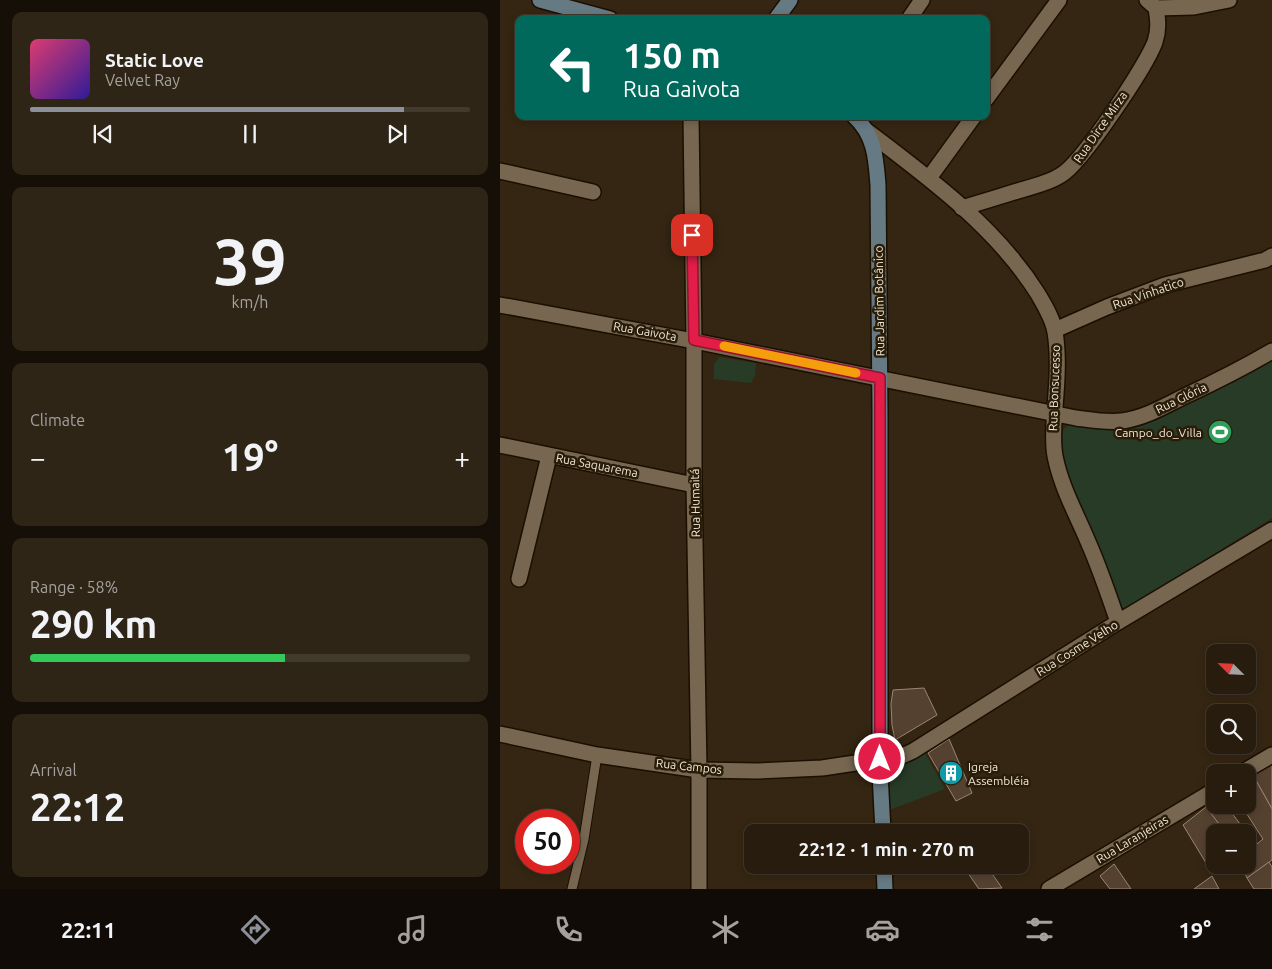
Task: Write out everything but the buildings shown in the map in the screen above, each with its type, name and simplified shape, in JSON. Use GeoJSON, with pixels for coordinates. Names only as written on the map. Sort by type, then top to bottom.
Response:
{"type":"FeatureCollection","features":[{"type":"Feature","properties":{"kind":"main road"},"geometry":{"type":"LineString","coordinates":[[540,0],[595,15]]}},
{"type":"Feature","properties":{"kind":"main road"},"geometry":{"type":"LineString","coordinates":[[779,15],[790,0]]}},
{"type":"Feature","properties":{"kind":"main road"},"geometry":{"type":"LineString","coordinates":[[857,120],[867,131]]}},
{"type":"Feature","properties":{"kind":"main road","name":"Rua Jardim Botânico"},"geometry":{"type":"LineString","coordinates":[[867,131],[874,150],[878,185],[880,759],[883,824]]}},
{"type":"Feature","properties":{"kind":"main road"},"geometry":{"type":"LineString","coordinates":[[884,874],[885,889]]}},
{"type":"Feature","properties":{"kind":"street"},"geometry":{"type":"LineString","coordinates":[[912,15],[922,0]]}},
{"type":"Feature","properties":{"kind":"street"},"geometry":{"type":"LineString","coordinates":[[990,94],[1059,0]]}},
{"type":"Feature","properties":{"kind":"street"},"geometry":{"type":"LineString","coordinates":[[1152,4],[1194,7],[1229,0]]}},
{"type":"Feature","properties":{"kind":"street","name":"Rua Dirce Mirza"},"geometry":{"type":"LineString","coordinates":[[962,208],[1044,183],[1060,176],[1070,168],[1106,121],[1147,58],[1159,26],[1152,4]]}},
{"type":"Feature","properties":{"kind":"street","name":"Rua Humaitá"},"geometry":{"type":"LineString","coordinates":[[691,120],[699,889]]}},
{"type":"Feature","properties":{"kind":"street"},"geometry":{"type":"LineString","coordinates":[[929,178],[971,120]]}},
{"type":"Feature","properties":{"kind":"street","name":"Rua Bonsucesso"},"geometry":{"type":"LineString","coordinates":[[867,131],[929,178],[962,208],[1018,264],[1047,309],[1055,330],[1056,372],[1053,446],[1059,472],[1096,560],[1118,622]]}},
{"type":"Feature","properties":{"kind":"street"},"geometry":{"type":"LineString","coordinates":[[500,173],[593,192]]}},
{"type":"Feature","properties":{"kind":"street","name":"Rua Vinhatico"},"geometry":{"type":"LineString","coordinates":[[1055,330],[1107,307],[1165,285],[1265,260],[1272,256]]}},
{"type":"Feature","properties":{"kind":"street","name":"Rua Gaivota"},"geometry":{"type":"LineString","coordinates":[[500,305],[694,340],[1054,413]]}},
{"type":"Feature","properties":{"kind":"street","name":"Rua Glória"},"geometry":{"type":"LineString","coordinates":[[1054,413],[1104,422],[1120,422],[1134,419],[1151,413],[1272,351]]}},
{"type":"Feature","properties":{"kind":"street","name":"Rua Saquarema"},"geometry":{"type":"LineString","coordinates":[[500,445],[694,485]]}},
{"type":"Feature","properties":{"kind":"street"},"geometry":{"type":"LineString","coordinates":[[519,579],[549,456]]}},
{"type":"Feature","properties":{"kind":"street","name":"Rua Cosme Velho"},"geometry":{"type":"LineString","coordinates":[[880,759],[902,756],[912,751],[1118,622],[1272,530]]}},
{"type":"Feature","properties":{"kind":"street","name":"Rua Campos"},"geometry":{"type":"LineString","coordinates":[[500,734],[597,755],[699,770],[758,771],[822,768],[880,759]]}},
{"type":"Feature","properties":{"kind":"street"},"geometry":{"type":"LineString","coordinates":[[1256,765],[1272,755]]}},
{"type":"Feature","properties":{"kind":"street","name":"Rua Laranjeiras"},"geometry":{"type":"LineString","coordinates":[[1049,889],[1206,795]]}},
{"type":"Feature","properties":{"kind":"lane"},"geometry":{"type":"LineString","coordinates":[[572,889],[584,839],[597,755]]}},
{"type":"Feature","properties":{"kind":"green space"},"geometry":{"type":"Polygon","coordinates":[[[719,357],[756,363],[755,376],[751,383],[714,379],[714,365],[719,357]]]}},
{"type":"Feature","properties":{"kind":"green space","name":"Campo_do_Villa"},"geometry":{"type":"Polygon","coordinates":[[[1267,360],[1272,362],[1272,518],[1125,609],[1120,609],[1102,568],[1069,479],[1062,453],[1063,430],[1072,422],[1126,417],[1267,360]]]}},
{"type":"Feature","properties":{"kind":"green space"},"geometry":{"type":"Polygon","coordinates":[[[917,739],[945,789],[884,812],[884,763],[894,752],[917,739]]]}},
{"type":"Feature","properties":{"kind":"slow traffic"},"geometry":{"type":"LineString","coordinates":[[724,346],[856,373]]}},
{"type":"Feature","properties":{"kind":"place","name":"Campo_do_Villa"},"geometry":{"type":"Point","coordinates":[1220,432]}},
{"type":"Feature","properties":{"kind":"place","name":"Igreja Assembléia"},"geometry":{"type":"Point","coordinates":[951,773]}},
{"type":"Feature","properties":{"kind":"route"},"geometry":{"type":"LineString","coordinates":[[692,235],[694,340],[880,378],[880,759]]}}]}
